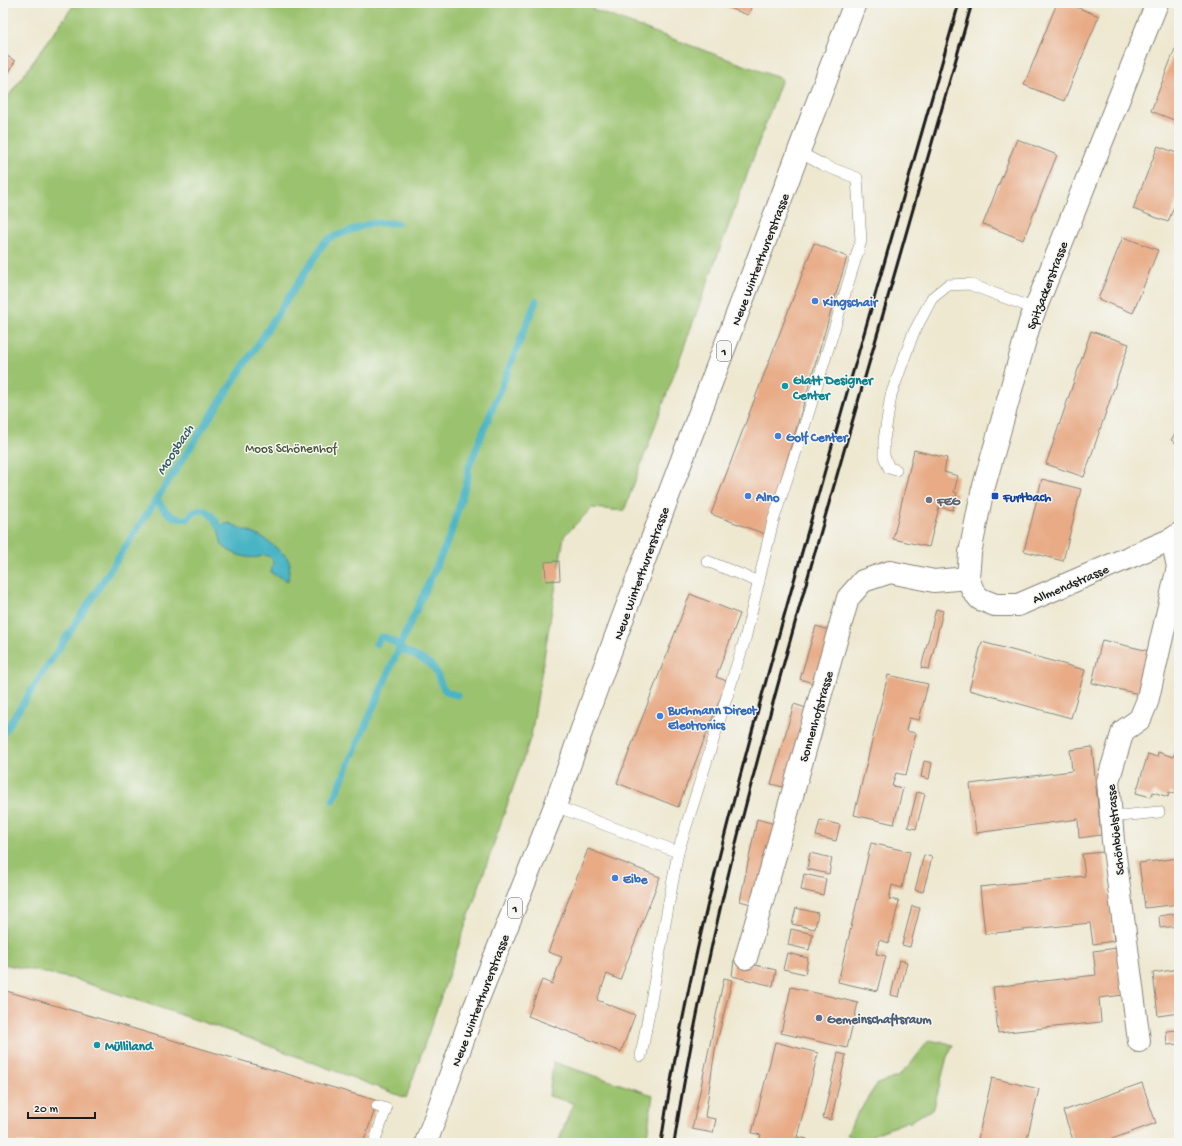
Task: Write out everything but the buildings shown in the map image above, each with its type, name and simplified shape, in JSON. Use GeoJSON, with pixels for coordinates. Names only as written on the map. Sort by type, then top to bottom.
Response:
{"type":"FeatureCollection","features":[{"type":"Feature","properties":{"kind":"street","name":"Neue Winterthurerstrasse"},"geometry":{"type":"LineString","coordinates":[[426,1143],[474,1009],[555,806],[655,531],[855,3]]}},
{"type":"Feature","properties":{"kind":"street","name":"Spitzackerstrasse"},"geometry":{"type":"LineString","coordinates":[[968,578],[970,554],[982,493],[1030,322],[1157,3]]}},
{"type":"Feature","properties":{"kind":"street","name":"Allmendstrasse"},"geometry":{"type":"LineString","coordinates":[[968,578],[973,591],[980,599],[995,605],[1018,605],[1176,537]]}},
{"type":"Feature","properties":{"kind":"street","name":"Schönbüelstrasse"},"geometry":{"type":"LineString","coordinates":[[1139,1041],[1111,817],[1108,781],[1123,731],[1140,719],[1147,702],[1178,567],[1176,537]]}},
{"type":"Feature","properties":{"kind":"street","name":"Sonnenhofstrasse"},"geometry":{"type":"LineString","coordinates":[[746,958],[848,598],[863,581],[890,572],[934,581],[968,578]]}},
{"type":"Feature","properties":{"kind":"lane"},"geometry":{"type":"LineString","coordinates":[[641,1056],[678,852],[745,639],[773,521],[806,421],[861,241],[857,178],[823,165],[799,152]]}},
{"type":"Feature","properties":{"kind":"lane"},"geometry":{"type":"LineString","coordinates":[[896,470],[889,468],[884,456],[884,440],[891,395],[913,334],[932,298],[948,285],[968,284],[1035,309]]}},
{"type":"Feature","properties":{"kind":"lane"},"geometry":{"type":"LineString","coordinates":[[707,561],[759,582]]}},
{"type":"Feature","properties":{"kind":"lane"},"geometry":{"type":"LineString","coordinates":[[555,806],[678,852]]}},
{"type":"Feature","properties":{"kind":"lane"},"geometry":{"type":"LineString","coordinates":[[1111,817],[1159,812]]}},
{"type":"Feature","properties":{"kind":"lane"},"geometry":{"type":"LineString","coordinates":[[374,1143],[386,1110],[377,1106]]}},
{"type":"Feature","properties":{"kind":"green space","name":"Moos Schönenhof"},"geometry":{"type":"Polygon","coordinates":[[[75,3],[587,3],[594,10],[782,79],[624,511],[592,508],[564,536],[531,736],[406,1098],[238,1034],[74,979],[3,964],[3,104],[75,3]]]}},
{"type":"Feature","properties":{"kind":"green space"},"geometry":{"type":"Polygon","coordinates":[[[929,1040],[940,1041],[953,1045],[947,1057],[934,1107],[928,1112],[912,1120],[910,1123],[908,1121],[860,1140],[847,1135],[854,1119],[877,1084],[897,1077],[909,1066],[929,1040]]]}},
{"type":"Feature","properties":{"kind":"green space"},"geometry":{"type":"Polygon","coordinates":[[[553,1062],[653,1095],[646,1143],[558,1143],[573,1103],[549,1096],[553,1062]]]}},
{"type":"Feature","properties":{"kind":"water"},"geometry":{"type":"Polygon","coordinates":[[[229,523],[264,538],[286,556],[290,563],[288,581],[271,573],[273,561],[268,556],[264,555],[254,558],[242,556],[222,545],[218,529],[219,526],[229,523]]]}},
{"type":"Feature","properties":{"kind":"waterway","name":"Moosbach"},"geometry":{"type":"LineString","coordinates":[[3,734],[324,243],[330,238],[371,223],[397,223]]}},
{"type":"Feature","properties":{"kind":"waterway"},"geometry":{"type":"LineString","coordinates":[[333,800],[399,648],[450,536],[468,477],[468,469],[536,301]]}},
{"type":"Feature","properties":{"kind":"waterway"},"geometry":{"type":"LineString","coordinates":[[157,500],[169,514],[176,518],[187,519],[193,513],[201,510],[210,514],[219,526]]}},
{"type":"Feature","properties":{"kind":"waterway"},"geometry":{"type":"LineString","coordinates":[[376,644],[381,637],[384,637],[400,645]]}},
{"type":"Feature","properties":{"kind":"waterway"},"geometry":{"type":"LineString","coordinates":[[399,648],[429,663],[438,675],[443,688],[451,694],[458,695]]}},
{"type":"Feature","properties":{"kind":"railway"},"geometry":{"type":"LineString","coordinates":[[661,1143],[686,1002],[701,931],[736,792],[834,439],[959,3]]}},
{"type":"Feature","properties":{"kind":"railway"},"geometry":{"type":"LineString","coordinates":[[674,1143],[700,999],[751,785],[809,573],[972,3]]}},
{"type":"Feature","properties":{"kind":"place","name":"Kingschair"},"geometry":{"type":"Point","coordinates":[815,301]}},
{"type":"Feature","properties":{"kind":"place","name":"Glatt Designer Center"},"geometry":{"type":"Point","coordinates":[785,386]}},
{"type":"Feature","properties":{"kind":"place","name":"Golf Center"},"geometry":{"type":"Point","coordinates":[778,436]}},
{"type":"Feature","properties":{"kind":"place","name":"Alno"},"geometry":{"type":"Point","coordinates":[748,496]}},
{"type":"Feature","properties":{"kind":"place","name":"Furtbach"},"geometry":{"type":"Point","coordinates":[995,496]}},
{"type":"Feature","properties":{"kind":"place","name":"FEG"},"geometry":{"type":"Point","coordinates":[929,500]}},
{"type":"Feature","properties":{"kind":"place","name":"Buchmann Direct Electronics"},"geometry":{"type":"Point","coordinates":[660,716]}},
{"type":"Feature","properties":{"kind":"place","name":"Eibe"},"geometry":{"type":"Point","coordinates":[615,878]}},
{"type":"Feature","properties":{"kind":"place","name":"Gemeinschaftsraum"},"geometry":{"type":"Point","coordinates":[819,1018]}},
{"type":"Feature","properties":{"kind":"place","name":"Mülliland"},"geometry":{"type":"Point","coordinates":[97,1045]}}]}
